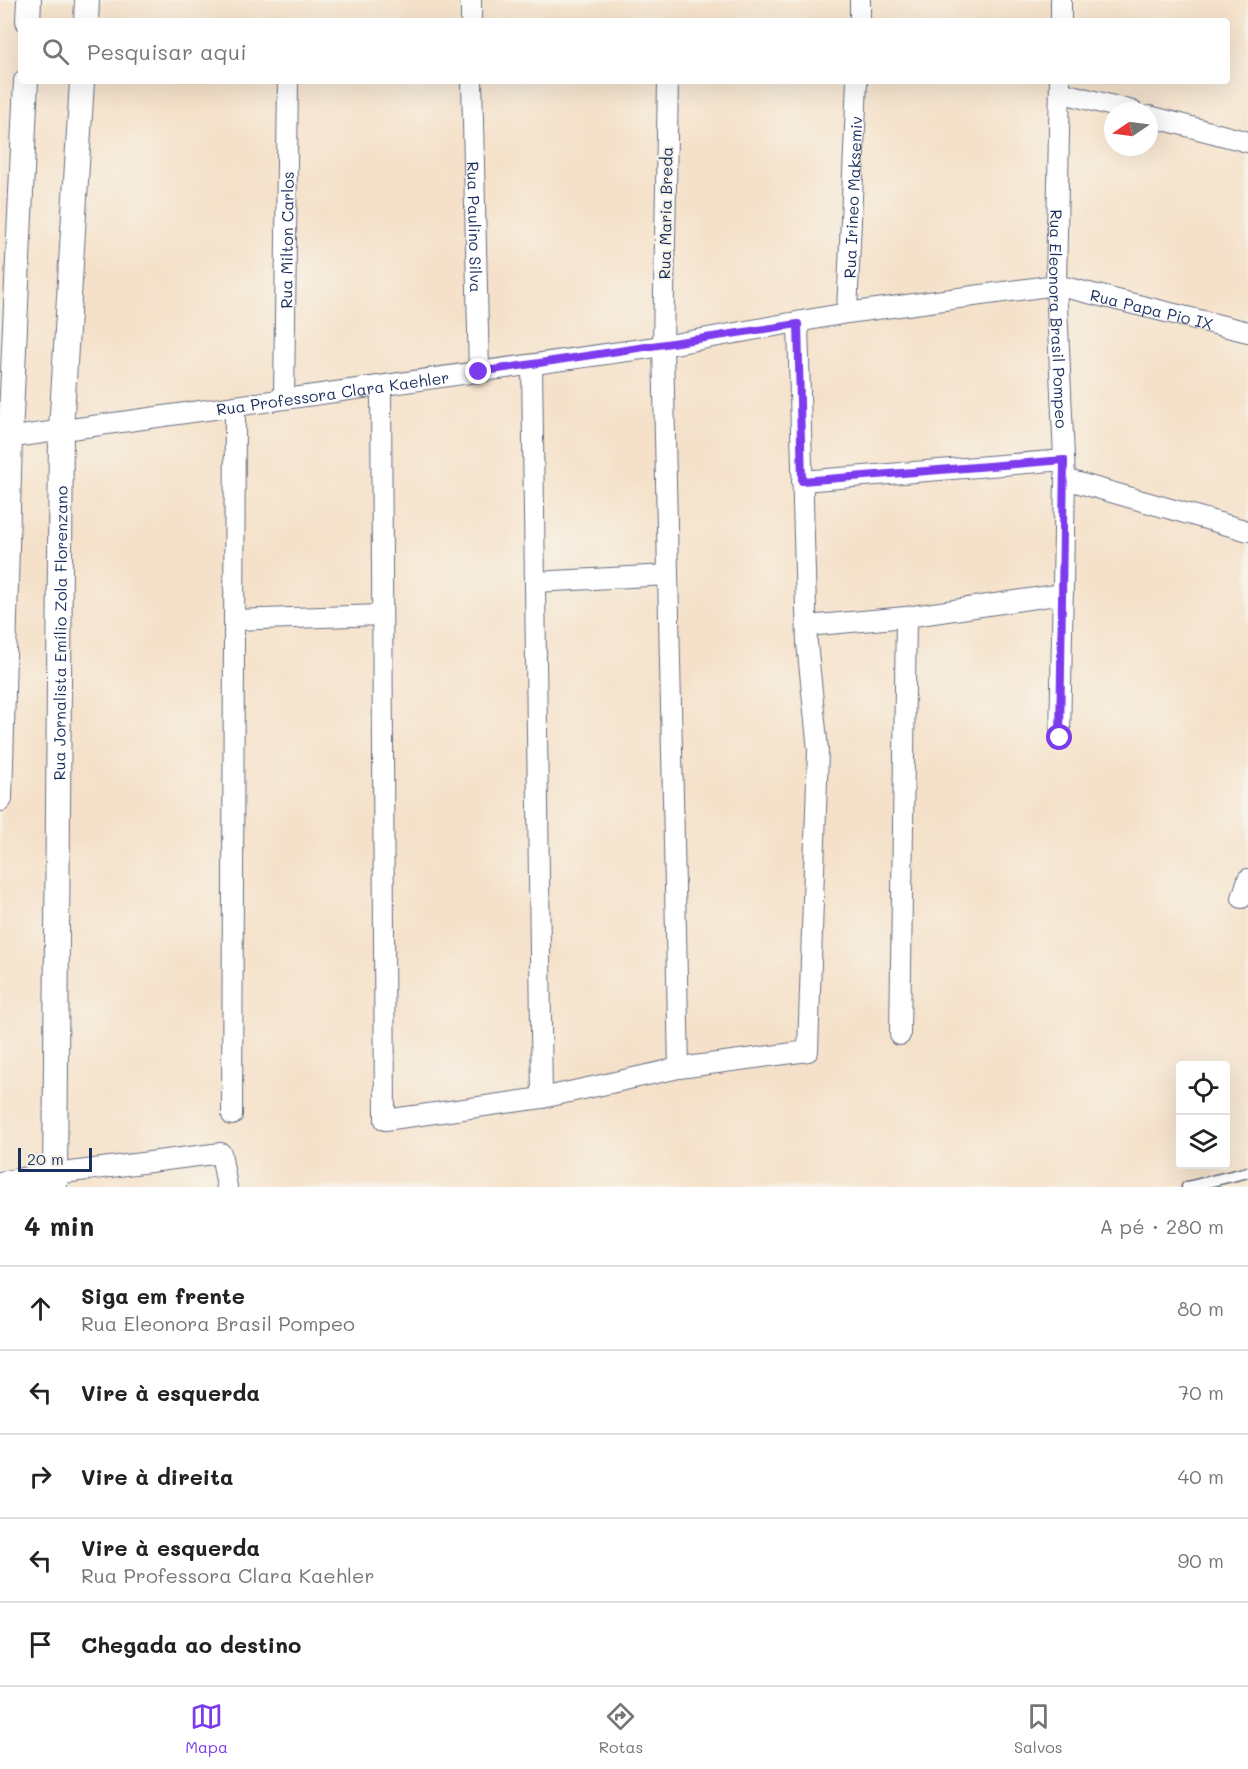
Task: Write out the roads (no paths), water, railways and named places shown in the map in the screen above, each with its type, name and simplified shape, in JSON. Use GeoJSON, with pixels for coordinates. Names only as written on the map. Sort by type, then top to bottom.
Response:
{"type":"FeatureCollection","features":[{"type":"Feature","properties":{"kind":"street"},"geometry":{"type":"LineString","coordinates":[[28,18],[29,0]]}},
{"type":"Feature","properties":{"kind":"street"},"geometry":{"type":"LineString","coordinates":[[86,18],[87,0]]}},
{"type":"Feature","properties":{"kind":"street"},"geometry":{"type":"LineString","coordinates":[[471,0],[471,18]]}},
{"type":"Feature","properties":{"kind":"street"},"geometry":{"type":"LineString","coordinates":[[860,18],[861,0]]}},
{"type":"Feature","properties":{"kind":"street"},"geometry":{"type":"LineString","coordinates":[[1061,0],[1061,18]]}},
{"type":"Feature","properties":{"kind":"street"},"geometry":{"type":"LineString","coordinates":[[0,799],[5,439],[26,84]]}},
{"type":"Feature","properties":{"kind":"street","name":"Rua Jornalista Emílio Zola Florenzano"},"geometry":{"type":"LineString","coordinates":[[55,1180],[61,430],[82,84]]}},
{"type":"Feature","properties":{"kind":"street","name":"Rua Milton Carlos"},"geometry":{"type":"LineString","coordinates":[[284,399],[288,84]]}},
{"type":"Feature","properties":{"kind":"street","name":"Rua Paulino Silva"},"geometry":{"type":"LineString","coordinates":[[472,84],[479,372]]}},
{"type":"Feature","properties":{"kind":"street","name":"Rua Maria Breda"},"geometry":{"type":"LineString","coordinates":[[668,84],[663,346],[679,1068]]}},
{"type":"Feature","properties":{"kind":"street","name":"Rua Irineo Maksemiv"},"geometry":{"type":"LineString","coordinates":[[847,313],[857,84]]}},
{"type":"Feature","properties":{"kind":"street"},"geometry":{"type":"LineString","coordinates":[[1060,86],[1106,102]]}},
{"type":"Feature","properties":{"kind":"street","name":"Rua Eleonora Brasil Pompeo"},"geometry":{"type":"LineString","coordinates":[[1060,86],[1056,285],[1065,470],[1060,738]]}},
{"type":"Feature","properties":{"kind":"street"},"geometry":{"type":"LineString","coordinates":[[1158,118],[1248,142]]}},
{"type":"Feature","properties":{"kind":"street","name":"Rua Professora Clara Kaehler"},"geometry":{"type":"LineString","coordinates":[[5,439],[663,346],[798,324],[847,313],[1056,285]]}},
{"type":"Feature","properties":{"kind":"street","name":"Rua Papa Pio IX"},"geometry":{"type":"LineString","coordinates":[[1056,285],[1248,332]]}},
{"type":"Feature","properties":{"kind":"street"},"geometry":{"type":"LineString","coordinates":[[381,386],[385,1120],[542,1098],[679,1068],[807,1051],[818,750],[807,626],[798,324]]}},
{"type":"Feature","properties":{"kind":"street"},"geometry":{"type":"LineString","coordinates":[[532,364],[542,1098]]}},
{"type":"Feature","properties":{"kind":"street"},"geometry":{"type":"LineString","coordinates":[[232,1115],[235,406]]}},
{"type":"Feature","properties":{"kind":"street"},"geometry":{"type":"LineString","coordinates":[[802,481],[1065,470],[1248,531]]}},
{"type":"Feature","properties":{"kind":"street"},"geometry":{"type":"LineString","coordinates":[[535,582],[668,575]]}},
{"type":"Feature","properties":{"kind":"street"},"geometry":{"type":"LineString","coordinates":[[807,626],[906,617],[1063,594]]}},
{"type":"Feature","properties":{"kind":"street"},"geometry":{"type":"LineString","coordinates":[[234,620],[382,615]]}},
{"type":"Feature","properties":{"kind":"street"},"geometry":{"type":"LineString","coordinates":[[900,1035],[906,617]]}},
{"type":"Feature","properties":{"kind":"street"},"geometry":{"type":"LineString","coordinates":[[1242,898],[1248,879]]}},
{"type":"Feature","properties":{"kind":"street"},"geometry":{"type":"LineString","coordinates":[[0,1184],[55,1180],[221,1153],[227,1187]]}},
{"type":"Feature","properties":{"kind":"lane"},"geometry":{"type":"LineString","coordinates":[[1187,1187],[1248,1172]]}}]}
